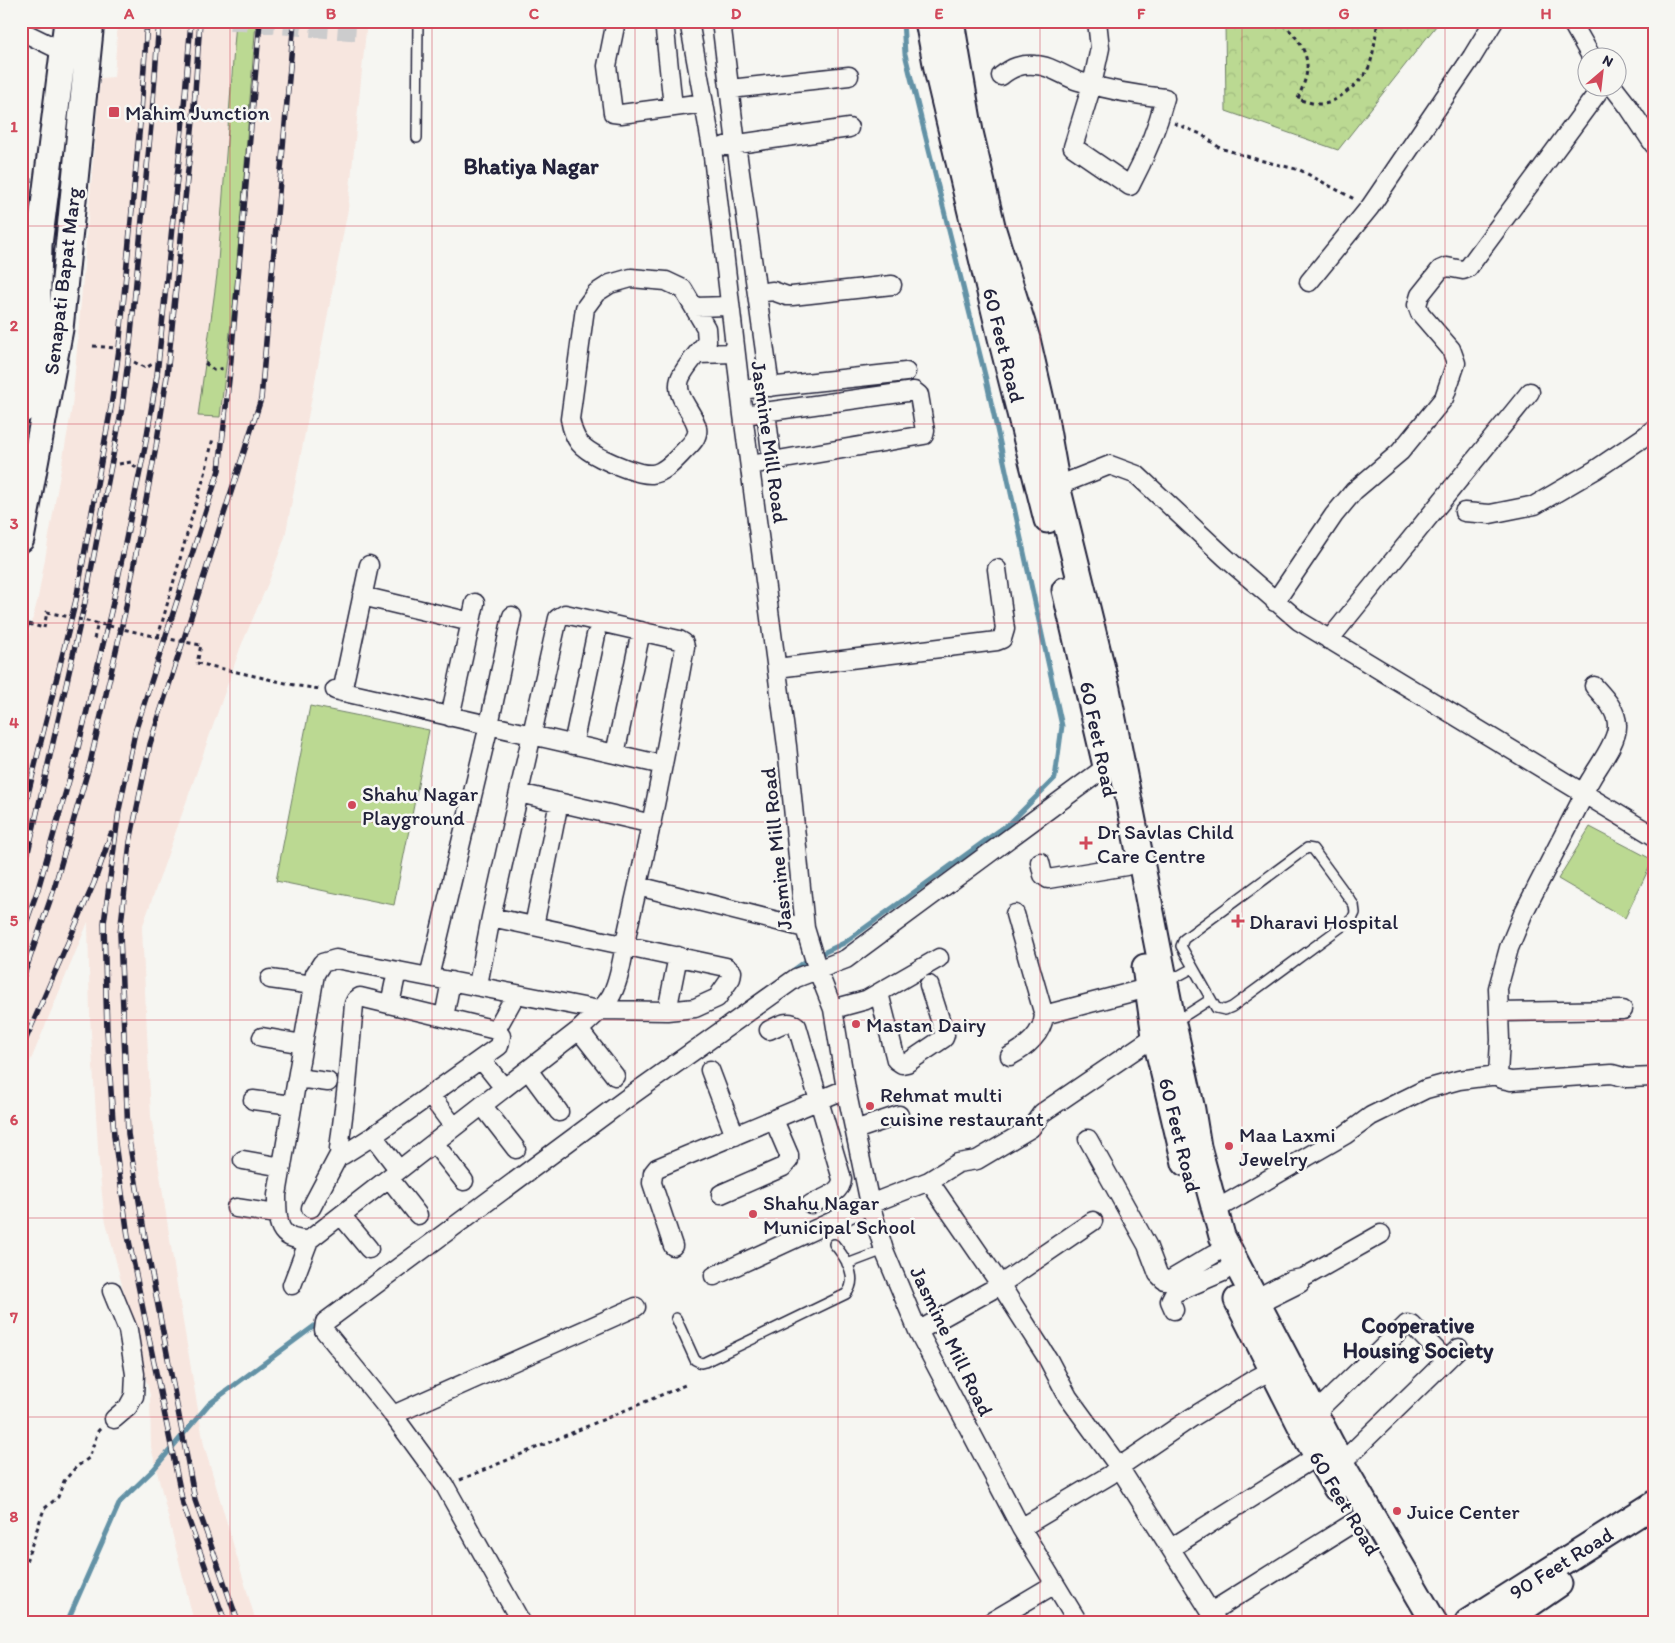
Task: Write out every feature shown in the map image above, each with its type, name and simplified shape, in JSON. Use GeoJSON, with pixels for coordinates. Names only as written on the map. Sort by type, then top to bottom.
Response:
{"type":"FeatureCollection","features":[{"type":"Feature","properties":{"kind":"main road","name":"Senapati Bapat Marg"},"geometry":{"type":"LineString","coordinates":[[21,411],[40,313],[76,53],[67,21]]}},
{"type":"Feature","properties":{"kind":"main road","name":"Senapati Bapat Marg"},"geometry":{"type":"LineString","coordinates":[[21,539],[40,313],[30,250],[76,53],[91,21]]}},
{"type":"Feature","properties":{"kind":"main road","name":"60 Feet Road"},"geometry":{"type":"LineString","coordinates":[[928,21],[940,83],[1001,338],[1064,586],[1106,767],[1126,866],[1157,986]]}},
{"type":"Feature","properties":{"kind":"main road","name":"60 Feet Road"},"geometry":{"type":"LineString","coordinates":[[951,21],[970,132],[993,230],[1027,339],[1044,413],[1057,486],[1107,689],[1187,1171],[1219,1263],[1283,1378],[1315,1412],[1426,1619]]}},
{"type":"Feature","properties":{"kind":"main road","name":"60 Feet Road"},"geometry":{"type":"LineString","coordinates":[[1164,1030],[1192,1110],[1198,1147],[1222,1236],[1256,1301],[1283,1378],[1317,1456],[1356,1521],[1426,1619]]}},
{"type":"Feature","properties":{"kind":"main road","name":"90 Feet Road"},"geometry":{"type":"LineString","coordinates":[[1468,1622],[1654,1504]]}},
{"type":"Feature","properties":{"kind":"main road","name":"90 Feet Road"},"geometry":{"type":"LineString","coordinates":[[1504,1622],[1654,1523]]}},
{"type":"Feature","properties":{"kind":"street"},"geometry":{"type":"LineString","coordinates":[[616,21],[607,66],[613,113],[621,114],[704,103]]}},
{"type":"Feature","properties":{"kind":"street"},"geometry":{"type":"LineString","coordinates":[[664,21],[673,107]]}},
{"type":"Feature","properties":{"kind":"street","name":"Jasmine Mill Road"},"geometry":{"type":"LineString","coordinates":[[689,21],[712,148],[742,414],[787,746],[805,928],[833,1009],[846,1089],[870,1204],[884,1250],[918,1331],[1021,1528],[1078,1622]]}},
{"type":"Feature","properties":{"kind":"street"},"geometry":{"type":"LineString","coordinates":[[721,21],[770,387]]}},
{"type":"Feature","properties":{"kind":"street"},"geometry":{"type":"LineString","coordinates":[[1001,76],[1010,68],[1021,64],[1038,65],[1092,85],[1132,95],[1165,98],[1160,117],[1141,165],[1130,186],[1073,147],[1092,85],[1100,48],[1097,21]]}},
{"type":"Feature","properties":{"kind":"street"},"geometry":{"type":"LineString","coordinates":[[1309,282],[1370,207],[1472,57],[1494,21]]}},
{"type":"Feature","properties":{"kind":"street"},"geometry":{"type":"LineString","coordinates":[[1570,21],[1586,48]]}},
{"type":"Feature","properties":{"kind":"street"},"geometry":{"type":"LineString","coordinates":[[21,32],[76,53]]}},
{"type":"Feature","properties":{"kind":"street"},"geometry":{"type":"LineString","coordinates":[[730,89],[848,76]]}},
{"type":"Feature","properties":{"kind":"street"},"geometry":{"type":"LineString","coordinates":[[1275,602],[1334,514],[1354,491],[1400,452],[1444,398],[1456,363],[1451,349],[1420,313],[1417,304],[1420,295],[1440,270],[1447,267],[1463,270],[1468,268],[1594,98]]}},
{"type":"Feature","properties":{"kind":"street"},"geometry":{"type":"LineString","coordinates":[[1622,98],[1654,146]]}},
{"type":"Feature","properties":{"kind":"street"},"geometry":{"type":"LineString","coordinates":[[712,148],[849,128]]}},
{"type":"Feature","properties":{"kind":"street"},"geometry":{"type":"LineString","coordinates":[[631,278],[666,281],[683,289],[695,307],[708,336],[707,342],[697,354],[679,379],[680,394],[698,428],[697,436],[668,467],[652,474],[626,469],[600,458],[582,446],[573,434],[570,419],[585,308],[596,293],[610,284],[631,278]]}},
{"type":"Feature","properties":{"kind":"street"},"geometry":{"type":"LineString","coordinates":[[757,293],[774,291],[792,296],[892,285]]}},
{"type":"Feature","properties":{"kind":"street"},"geometry":{"type":"LineString","coordinates":[[695,307],[729,306]]}},
{"type":"Feature","properties":{"kind":"street"},"geometry":{"type":"LineString","coordinates":[[697,354],[735,353]]}},
{"type":"Feature","properties":{"kind":"street"},"geometry":{"type":"LineString","coordinates":[[740,390],[906,372]]}},
{"type":"Feature","properties":{"kind":"street"},"geometry":{"type":"LineString","coordinates":[[742,414],[914,391],[919,395],[926,431],[924,435],[750,465]]}},
{"type":"Feature","properties":{"kind":"street"},"geometry":{"type":"LineString","coordinates":[[1329,640],[1530,392]]}},
{"type":"Feature","properties":{"kind":"street"},"geometry":{"type":"LineString","coordinates":[[766,411],[772,461]]}},
{"type":"Feature","properties":{"kind":"street"},"geometry":{"type":"LineString","coordinates":[[1464,512],[1490,514],[1535,505],[1595,470],[1654,429]]}},
{"type":"Feature","properties":{"kind":"street"},"geometry":{"type":"LineString","coordinates":[[1057,486],[1110,465],[1137,475],[1275,602],[1299,621],[1654,836]]}},
{"type":"Feature","properties":{"kind":"street"},"geometry":{"type":"LineString","coordinates":[[369,565],[338,691],[663,765]]}},
{"type":"Feature","properties":{"kind":"street"},"geometry":{"type":"LineString","coordinates":[[777,668],[1002,639],[1005,629],[997,569]]}},
{"type":"Feature","properties":{"kind":"street"},"geometry":{"type":"LineString","coordinates":[[362,596],[471,622]]}},
{"type":"Feature","properties":{"kind":"street"},"geometry":{"type":"LineString","coordinates":[[450,717],[475,604]]}},
{"type":"Feature","properties":{"kind":"street"},"geometry":{"type":"LineString","coordinates":[[292,1285],[309,1240],[579,1030],[607,1003],[614,992],[652,824],[685,647],[684,643],[679,640],[565,614],[558,618],[478,986]]}},
{"type":"Feature","properties":{"kind":"street"},"geometry":{"type":"LineString","coordinates":[[429,977],[489,726],[512,616]]}},
{"type":"Feature","properties":{"kind":"street"},"geometry":{"type":"LineString","coordinates":[[615,754],[641,631]]}},
{"type":"Feature","properties":{"kind":"street"},"geometry":{"type":"LineString","coordinates":[[573,744],[596,635]]}},
{"type":"Feature","properties":{"kind":"street"},"geometry":{"type":"LineString","coordinates":[[1594,686],[1610,705],[1618,723],[1617,731],[1607,753],[1583,793],[1581,801],[1523,914],[1509,948],[1498,988],[1500,1040],[1498,1074],[1502,1079],[1511,1081],[1612,1074],[1627,1078],[1654,1077]]}},
{"type":"Feature","properties":{"kind":"street"},"geometry":{"type":"LineString","coordinates":[[521,1622],[445,1486],[393,1415],[324,1330],[323,1324],[650,1082],[796,978],[846,958],[1106,767]]}},
{"type":"Feature","properties":{"kind":"street"},"geometry":{"type":"LineString","coordinates":[[519,793],[652,824]]}},
{"type":"Feature","properties":{"kind":"street"},"geometry":{"type":"LineString","coordinates":[[534,926],[559,802]]}},
{"type":"Feature","properties":{"kind":"street"},"geometry":{"type":"LineString","coordinates":[[1040,862],[1044,875],[1048,879],[1126,866]]}},
{"type":"Feature","properties":{"kind":"street"},"geometry":{"type":"LineString","coordinates":[[638,886],[805,928]]}},
{"type":"Feature","properties":{"kind":"street"},"geometry":{"type":"LineString","coordinates":[[1010,1056],[1022,1050],[1044,1024],[1044,1015],[1015,914]]}},
{"type":"Feature","properties":{"kind":"street"},"geometry":{"type":"LineString","coordinates":[[309,1240],[290,1238],[280,1229],[277,1214],[277,1196],[314,974],[322,964],[336,959],[599,1010],[666,1011],[695,1008],[717,998],[731,978],[732,972],[726,967],[492,917]]}},
{"type":"Feature","properties":{"kind":"street"},"geometry":{"type":"LineString","coordinates":[[666,1011],[678,956]]}},
{"type":"Feature","properties":{"kind":"street"},"geometry":{"type":"LineString","coordinates":[[833,1009],[866,1000],[939,958]]}},
{"type":"Feature","properties":{"kind":"street"},"geometry":{"type":"LineString","coordinates":[[390,1004],[397,970]]}},
{"type":"Feature","properties":{"kind":"street"},"geometry":{"type":"LineString","coordinates":[[270,978],[313,985]]}},
{"type":"Feature","properties":{"kind":"street"},"geometry":{"type":"LineString","coordinates":[[444,1017],[451,981]]}},
{"type":"Feature","properties":{"kind":"street"},"geometry":{"type":"LineString","coordinates":[[879,993],[896,1060],[902,1064],[907,1063],[944,1038],[945,1035],[929,985]]}},
{"type":"Feature","properties":{"kind":"street"},"geometry":{"type":"LineString","coordinates":[[1044,1015],[1157,986]]}},
{"type":"Feature","properties":{"kind":"street"},"geometry":{"type":"LineString","coordinates":[[496,1030],[516,994]]}},
{"type":"Feature","properties":{"kind":"street"},"geometry":{"type":"LineString","coordinates":[[310,1208],[340,1153],[354,1004],[356,1000],[363,997],[496,1030],[502,1036],[499,1046],[481,1059],[348,1153],[343,1155],[340,1153]]}},
{"type":"Feature","properties":{"kind":"street"},"geometry":{"type":"LineString","coordinates":[[1499,1012],[1623,1010]]}},
{"type":"Feature","properties":{"kind":"street"},"geometry":{"type":"LineString","coordinates":[[769,1030],[786,1022],[792,1022],[797,1026],[842,1179],[842,1184],[833,1194],[811,1204]]}},
{"type":"Feature","properties":{"kind":"street"},"geometry":{"type":"LineString","coordinates":[[579,1030],[615,1076]]}},
{"type":"Feature","properties":{"kind":"street"},"geometry":{"type":"LineString","coordinates":[[714,1276],[870,1204],[929,1181],[958,1162],[977,1160],[1031,1128],[1042,1113],[1164,1030]]}},
{"type":"Feature","properties":{"kind":"street"},"geometry":{"type":"LineString","coordinates":[[262,1037],[303,1044]]}},
{"type":"Feature","properties":{"kind":"street"},"geometry":{"type":"LineString","coordinates":[[481,1059],[504,1088]]}},
{"type":"Feature","properties":{"kind":"street"},"geometry":{"type":"LineString","coordinates":[[528,1070],[559,1112]]}},
{"type":"Feature","properties":{"kind":"street"},"geometry":{"type":"LineString","coordinates":[[710,1070],[734,1136]]}},
{"type":"Feature","properties":{"kind":"street"},"geometry":{"type":"LineString","coordinates":[[1215,1210],[1345,1135],[1371,1116],[1426,1089],[1459,1080],[1498,1074]]}},
{"type":"Feature","properties":{"kind":"street"},"geometry":{"type":"LineString","coordinates":[[297,1078],[328,1082]]}},
{"type":"Feature","properties":{"kind":"street"},"geometry":{"type":"LineString","coordinates":[[673,1246],[652,1184],[653,1173],[657,1168],[846,1089]]}},
{"type":"Feature","properties":{"kind":"street"},"geometry":{"type":"LineString","coordinates":[[430,1095],[454,1127]]}},
{"type":"Feature","properties":{"kind":"street"},"geometry":{"type":"LineString","coordinates":[[253,1100],[292,1105]]}},
{"type":"Feature","properties":{"kind":"street"},"geometry":{"type":"LineString","coordinates":[[482,1105],[516,1149]]}},
{"type":"Feature","properties":{"kind":"street"},"geometry":{"type":"LineString","coordinates":[[855,1130],[899,1115]]}},
{"type":"Feature","properties":{"kind":"street"},"geometry":{"type":"LineString","coordinates":[[722,1194],[786,1164],[789,1156],[774,1120]]}},
{"type":"Feature","properties":{"kind":"street"},"geometry":{"type":"LineString","coordinates":[[373,1136],[418,1215]]}},
{"type":"Feature","properties":{"kind":"street"},"geometry":{"type":"LineString","coordinates":[[1088,1140],[1147,1244],[1158,1274],[1164,1280],[1170,1280],[1219,1263]]}},
{"type":"Feature","properties":{"kind":"street"},"geometry":{"type":"LineString","coordinates":[[434,1143],[464,1181]]}},
{"type":"Feature","properties":{"kind":"street"},"geometry":{"type":"LineString","coordinates":[[243,1160],[282,1167]]}},
{"type":"Feature","properties":{"kind":"street"},"geometry":{"type":"LineString","coordinates":[[929,1181],[1000,1284],[1048,1359],[1068,1397],[1119,1467],[1215,1619],[1356,1521]]}},
{"type":"Feature","properties":{"kind":"street"},"geometry":{"type":"LineString","coordinates":[[236,1208],[277,1214]]}},
{"type":"Feature","properties":{"kind":"street"},"geometry":{"type":"LineString","coordinates":[[341,1215],[370,1250]]}},
{"type":"Feature","properties":{"kind":"street"},"geometry":{"type":"LineString","coordinates":[[918,1331],[995,1288],[1093,1221]]}},
{"type":"Feature","properties":{"kind":"street"},"geometry":{"type":"LineString","coordinates":[[1256,1301],[1291,1280],[1303,1278],[1381,1234]]}},
{"type":"Feature","properties":{"kind":"street"},"geometry":{"type":"LineString","coordinates":[[1174,1310],[1170,1301],[1174,1293],[1219,1263]]}},
{"type":"Feature","properties":{"kind":"street"},"geometry":{"type":"LineString","coordinates":[[112,1291],[128,1330],[135,1374],[134,1396],[128,1407],[114,1419]]}},
{"type":"Feature","properties":{"kind":"street"},"geometry":{"type":"LineString","coordinates":[[393,1415],[636,1306]]}},
{"type":"Feature","properties":{"kind":"street"},"geometry":{"type":"LineString","coordinates":[[1315,1412],[1407,1324],[1412,1325],[1452,1354],[1341,1463]]}},
{"type":"Feature","properties":{"kind":"street"},"geometry":{"type":"LineString","coordinates":[[1021,1528],[1110,1475],[1119,1467],[1205,1410],[1283,1378]]}},
{"type":"Feature","properties":{"kind":"street"},"geometry":{"type":"LineString","coordinates":[[1170,1548],[1317,1456]]}},
{"type":"Feature","properties":{"kind":"street"},"geometry":{"type":"LineString","coordinates":[[991,1622],[1055,1584]]}},
{"type":"Feature","properties":{"kind":"lane"},"geometry":{"type":"LineString","coordinates":[[417,138],[418,21]]}},
{"type":"Feature","properties":{"kind":"lane"},"geometry":{"type":"LineString","coordinates":[[1306,848],[1312,850],[1354,905],[1355,913],[1352,918],[1232,1008],[1225,1010],[1216,1008],[1193,968],[1181,946],[1184,939],[1306,848]]}},
{"type":"Feature","properties":{"kind":"lane"},"geometry":{"type":"LineString","coordinates":[[1157,986],[1193,968]]}},
{"type":"Feature","properties":{"kind":"lane"},"geometry":{"type":"LineString","coordinates":[[1164,1030],[1211,999]]}},
{"type":"Feature","properties":{"kind":"lane"},"geometry":{"type":"LineString","coordinates":[[676,1318],[695,1360],[701,1363],[705,1362],[846,1294],[852,1282],[847,1264],[841,1252],[834,1244]]}},
{"type":"Feature","properties":{"kind":"lane"},"geometry":{"type":"LineString","coordinates":[[847,1264],[884,1250]]}},
{"type":"Feature","properties":{"kind":"path"},"geometry":{"type":"LineString","coordinates":[[1275,21],[1282,24],[1294,35],[1302,48],[1307,64],[1305,82],[1298,99],[1310,103],[1328,103],[1349,91],[1367,70],[1374,47],[1378,21]]}},
{"type":"Feature","properties":{"kind":"path"},"geometry":{"type":"LineString","coordinates":[[1160,117],[1201,134],[1220,148],[1300,170],[1370,207]]}},
{"type":"Feature","properties":{"kind":"path"},"geometry":{"type":"LineString","coordinates":[[93,346],[115,348]]}},
{"type":"Feature","properties":{"kind":"path"},"geometry":{"type":"LineString","coordinates":[[134,362],[146,368],[154,363]]}},
{"type":"Feature","properties":{"kind":"path"},"geometry":{"type":"LineString","coordinates":[[205,363],[214,370],[226,368]]}},
{"type":"Feature","properties":{"kind":"path"},"geometry":{"type":"LineString","coordinates":[[158,637],[205,474],[213,438]]}},
{"type":"Feature","properties":{"kind":"path"},"geometry":{"type":"LineString","coordinates":[[119,464],[131,462],[137,469]]}},
{"type":"Feature","properties":{"kind":"path"},"geometry":{"type":"LineString","coordinates":[[21,622],[44,628],[47,612],[200,645],[197,663],[300,686]]}},
{"type":"Feature","properties":{"kind":"path"},"geometry":{"type":"LineString","coordinates":[[94,639],[98,623]]}},
{"type":"Feature","properties":{"kind":"path"},"geometry":{"type":"LineString","coordinates":[[21,651],[28,624]]}},
{"type":"Feature","properties":{"kind":"path"},"geometry":{"type":"LineString","coordinates":[[445,1486],[685,1385]]}},
{"type":"Feature","properties":{"kind":"path"},"geometry":{"type":"LineString","coordinates":[[21,1576],[44,1509],[58,1496],[64,1481],[76,1467],[89,1458],[98,1431],[114,1419]]}},
{"type":"Feature","properties":{"kind":"shaded area"},"geometry":{"type":"Polygon","coordinates":[[[118,21],[367,21],[348,209],[285,537],[269,581],[241,646],[142,928],[151,1116],[178,1292],[204,1445],[256,1622],[194,1622],[151,1447],[150,1395],[104,1214],[90,1017],[88,922],[21,1084],[21,664],[38,598],[72,407],[100,78],[114,77],[118,21]]]}},
{"type":"Feature","properties":{"kind":"green space"},"geometry":{"type":"Polygon","coordinates":[[[236,21],[256,21],[236,281],[220,417],[198,416],[217,275],[236,21]]]}},
{"type":"Feature","properties":{"kind":"green space"},"geometry":{"type":"Polygon","coordinates":[[[1225,21],[1440,21],[1338,150],[1226,111],[1225,21]]]}},
{"type":"Feature","properties":{"kind":"green space","name":"Shahu Nagar Playground"},"geometry":{"type":"Polygon","coordinates":[[[310,706],[429,730],[394,905],[276,881],[310,706]]]}},
{"type":"Feature","properties":{"kind":"green space"},"geometry":{"type":"Polygon","coordinates":[[[1590,827],[1653,860],[1625,918],[1558,879],[1590,827]]]}},
{"type":"Feature","properties":{"kind":"waterway"},"geometry":{"type":"LineString","coordinates":[[791,972],[806,961],[844,943],[1011,822],[1055,778],[1062,726],[986,379],[905,54],[903,21]]}},
{"type":"Feature","properties":{"kind":"waterway"},"geometry":{"type":"LineString","coordinates":[[67,1622],[120,1502],[153,1470],[209,1404],[321,1321]]}},
{"type":"Feature","properties":{"kind":"tunnel"},"geometry":{"type":"LineString","coordinates":[[230,21],[361,32]]}},
{"type":"Feature","properties":{"kind":"railway"},"geometry":{"type":"LineString","coordinates":[[21,822],[76,600],[111,407],[119,349],[141,113],[147,21]]}},
{"type":"Feature","properties":{"kind":"railway"},"geometry":{"type":"LineString","coordinates":[[21,883],[85,602],[122,408],[130,345],[152,115],[159,21]]}},
{"type":"Feature","properties":{"kind":"railway"},"geometry":{"type":"LineString","coordinates":[[21,937],[38,889],[76,756],[112,607],[145,447],[157,375],[191,21]]}},
{"type":"Feature","properties":{"kind":"railway"},"geometry":{"type":"LineString","coordinates":[[21,983],[53,892],[90,763],[125,612],[156,447],[167,376],[193,121],[200,21]]}},
{"type":"Feature","properties":{"kind":"railway"},"geometry":{"type":"LineString","coordinates":[[225,1622],[183,1504],[128,1236],[114,1136],[107,1031],[104,923],[119,810],[135,732],[219,470],[230,371],[260,21]]}},
{"type":"Feature","properties":{"kind":"railway"},"geometry":{"type":"LineString","coordinates":[[238,1622],[195,1500],[146,1243],[128,1134],[120,934],[130,842],[150,744],[261,399],[294,21]]}},
{"type":"Feature","properties":{"kind":"railway"},"geometry":{"type":"LineString","coordinates":[[21,1050],[94,883],[111,834]]}},
{"type":"Feature","properties":{"kind":"place","name":"Mahim Junction"},"geometry":{"type":"Point","coordinates":[114,112]}},
{"type":"Feature","properties":{"kind":"place","name":"Shahu Nagar Playground"},"geometry":{"type":"Point","coordinates":[352,805]}},
{"type":"Feature","properties":{"kind":"place","name":"Dr Savlas Child Care Centre"},"geometry":{"type":"Point","coordinates":[1086,843]}},
{"type":"Feature","properties":{"kind":"place","name":"Dharavi Hospital"},"geometry":{"type":"Point","coordinates":[1238,921]}},
{"type":"Feature","properties":{"kind":"place","name":"Mastan Dairy"},"geometry":{"type":"Point","coordinates":[856,1024]}},
{"type":"Feature","properties":{"kind":"place","name":"Rehmat multi cuisine restaurant"},"geometry":{"type":"Point","coordinates":[870,1106]}},
{"type":"Feature","properties":{"kind":"place","name":"Maa Laxmi Jewelry"},"geometry":{"type":"Point","coordinates":[1229,1146]}},
{"type":"Feature","properties":{"kind":"place","name":"Shahu Nagar Municipal School"},"geometry":{"type":"Point","coordinates":[753,1214]}},
{"type":"Feature","properties":{"kind":"place","name":"Juice Center"},"geometry":{"type":"Point","coordinates":[1397,1511]}},
{"type":"Feature","properties":{"kind":"district","name":"Bhatiya Nagar"},"geometry":{"type":"Point","coordinates":[531,166]}},
{"type":"Feature","properties":{"kind":"district","name":"Cooperative Housing Society"},"geometry":{"type":"Point","coordinates":[1418,1338]}}]}
